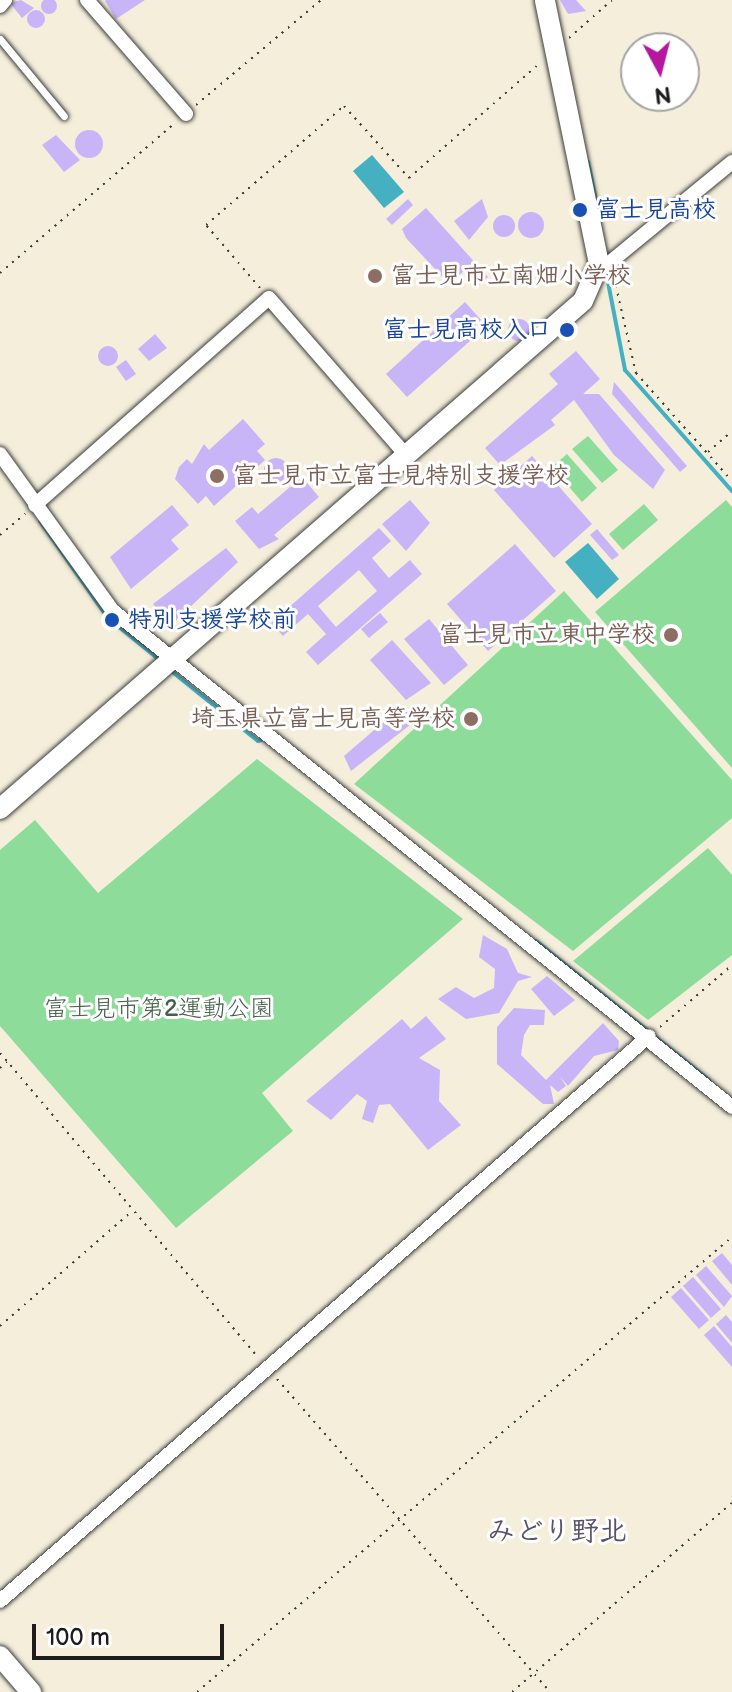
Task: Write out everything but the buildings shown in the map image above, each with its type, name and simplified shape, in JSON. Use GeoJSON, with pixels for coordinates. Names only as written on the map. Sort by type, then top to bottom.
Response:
{"type":"FeatureCollection","features":[{"type":"Feature","properties":{"kind":"street"},"geometry":{"type":"LineString","coordinates":[[0,6],[5,0]]}},
{"type":"Feature","properties":{"kind":"street"},"geometry":{"type":"LineString","coordinates":[[87,0],[186,114]]}},
{"type":"Feature","properties":{"kind":"street"},"geometry":{"type":"LineString","coordinates":[[545,0],[603,270]]}},
{"type":"Feature","properties":{"kind":"street"},"geometry":{"type":"LineString","coordinates":[[0,809],[571,314],[603,270],[732,162]]}},
{"type":"Feature","properties":{"kind":"street"},"geometry":{"type":"LineString","coordinates":[[35,505],[269,298],[406,455]]}},
{"type":"Feature","properties":{"kind":"street"},"geometry":{"type":"LineString","coordinates":[[0,454],[101,599],[172,659],[649,1036],[732,1107]]}},
{"type":"Feature","properties":{"kind":"street"},"geometry":{"type":"LineString","coordinates":[[0,1601],[649,1036]]}},
{"type":"Feature","properties":{"kind":"street"},"geometry":{"type":"LineString","coordinates":[[0,1656],[31,1692]]}},
{"type":"Feature","properties":{"kind":"lane"},"geometry":{"type":"LineString","coordinates":[[0,39],[64,116]]}},
{"type":"Feature","properties":{"kind":"path"},"geometry":{"type":"LineString","coordinates":[[0,273],[321,0]]}},
{"type":"Feature","properties":{"kind":"path"},"geometry":{"type":"LineString","coordinates":[[269,298],[206,225],[344,106],[409,178],[612,0]]}},
{"type":"Feature","properties":{"kind":"path"},"geometry":{"type":"LineString","coordinates":[[603,270],[636,373],[732,481]]}},
{"type":"Feature","properties":{"kind":"path"},"geometry":{"type":"LineString","coordinates":[[707,453],[732,431]]}},
{"type":"Feature","properties":{"kind":"path"},"geometry":{"type":"LineString","coordinates":[[0,535],[35,505]]}},
{"type":"Feature","properties":{"kind":"path"},"geometry":{"type":"LineString","coordinates":[[649,1036],[732,965]]}},
{"type":"Feature","properties":{"kind":"path"},"geometry":{"type":"LineString","coordinates":[[0,1053],[397,1519],[550,1692]]}},
{"type":"Feature","properties":{"kind":"path"},"geometry":{"type":"LineString","coordinates":[[0,1068],[8,1061]]}},
{"type":"Feature","properties":{"kind":"path"},"geometry":{"type":"LineString","coordinates":[[0,1326],[132,1211]]}},
{"type":"Feature","properties":{"kind":"path"},"geometry":{"type":"LineString","coordinates":[[197,1692],[732,1237]]}},
{"type":"Feature","properties":{"kind":"path"},"geometry":{"type":"LineString","coordinates":[[512,1692],[731,1505]]}},
{"type":"Feature","properties":{"kind":"green space"},"geometry":{"type":"Polygon","coordinates":[[[588,436],[618,470],[602,483],[572,449],[588,436]]]}},
{"type":"Feature","properties":{"kind":"green space"},"geometry":{"type":"Polygon","coordinates":[[[567,454],[597,488],[582,502],[552,467],[567,454]]]}},
{"type":"Feature","properties":{"kind":"green space"},"geometry":{"type":"Polygon","coordinates":[[[726,500],[732,507],[732,768],[595,612],[726,500]]]}},
{"type":"Feature","properties":{"kind":"green space"},"geometry":{"type":"Polygon","coordinates":[[[644,504],[658,520],[623,550],[609,534],[644,504]]]}},
{"type":"Feature","properties":{"kind":"green space"},"geometry":{"type":"Polygon","coordinates":[[[564,591],[732,780],[732,818],[573,951],[354,784],[564,591]]]}},
{"type":"Feature","properties":{"kind":"green space","name":"富士見市第2運動公園"},"geometry":{"type":"Polygon","coordinates":[[[257,759],[463,919],[262,1093],[293,1131],[176,1228],[0,1026],[0,850],[35,820],[98,893],[257,759]]]}},
{"type":"Feature","properties":{"kind":"green space"},"geometry":{"type":"Polygon","coordinates":[[[708,848],[732,875],[732,955],[648,1020],[573,961],[708,848]]]}},
{"type":"Feature","properties":{"kind":"water"},"geometry":{"type":"Polygon","coordinates":[[[372,155],[404,192],[384,208],[353,171],[372,155]]]}},
{"type":"Feature","properties":{"kind":"water"},"geometry":{"type":"Polygon","coordinates":[[[588,543],[619,579],[597,599],[565,562],[588,543]]]}},
{"type":"Feature","properties":{"kind":"waterway"},"geometry":{"type":"LineString","coordinates":[[588,162],[600,220]]}},
{"type":"Feature","properties":{"kind":"waterway"},"geometry":{"type":"LineString","coordinates":[[606,272],[625,370],[732,491]]}},
{"type":"Feature","properties":{"kind":"waterway"},"geometry":{"type":"LineString","coordinates":[[40,521],[108,618],[161,661]]}},
{"type":"Feature","properties":{"kind":"waterway"},"geometry":{"type":"LineString","coordinates":[[170,670],[258,741],[267,738]]}},
{"type":"Feature","properties":{"kind":"waterway"},"geometry":{"type":"LineString","coordinates":[[536,941],[709,1080]]}},
{"type":"Feature","properties":{"kind":"place","name":"富士見高校"},"geometry":{"type":"Point","coordinates":[580,210]}},
{"type":"Feature","properties":{"kind":"place","name":"富士見市立南畑小学校"},"geometry":{"type":"Point","coordinates":[375,276]}},
{"type":"Feature","properties":{"kind":"place","name":"富士見高校入口"},"geometry":{"type":"Point","coordinates":[567,330]}},
{"type":"Feature","properties":{"kind":"place","name":"富士見市立富士見特別支援学校"},"geometry":{"type":"Point","coordinates":[217,476]}},
{"type":"Feature","properties":{"kind":"place","name":"特別支援学校前"},"geometry":{"type":"Point","coordinates":[112,620]}},
{"type":"Feature","properties":{"kind":"place","name":"富士見市立東中学校"},"geometry":{"type":"Point","coordinates":[671,635]}},
{"type":"Feature","properties":{"kind":"place","name":"埼玉県立富士見高等学校"},"geometry":{"type":"Point","coordinates":[471,719]}},
{"type":"Feature","properties":{"kind":"district","name":"みどり野北"},"geometry":{"type":"Point","coordinates":[557,1532]}}]}
